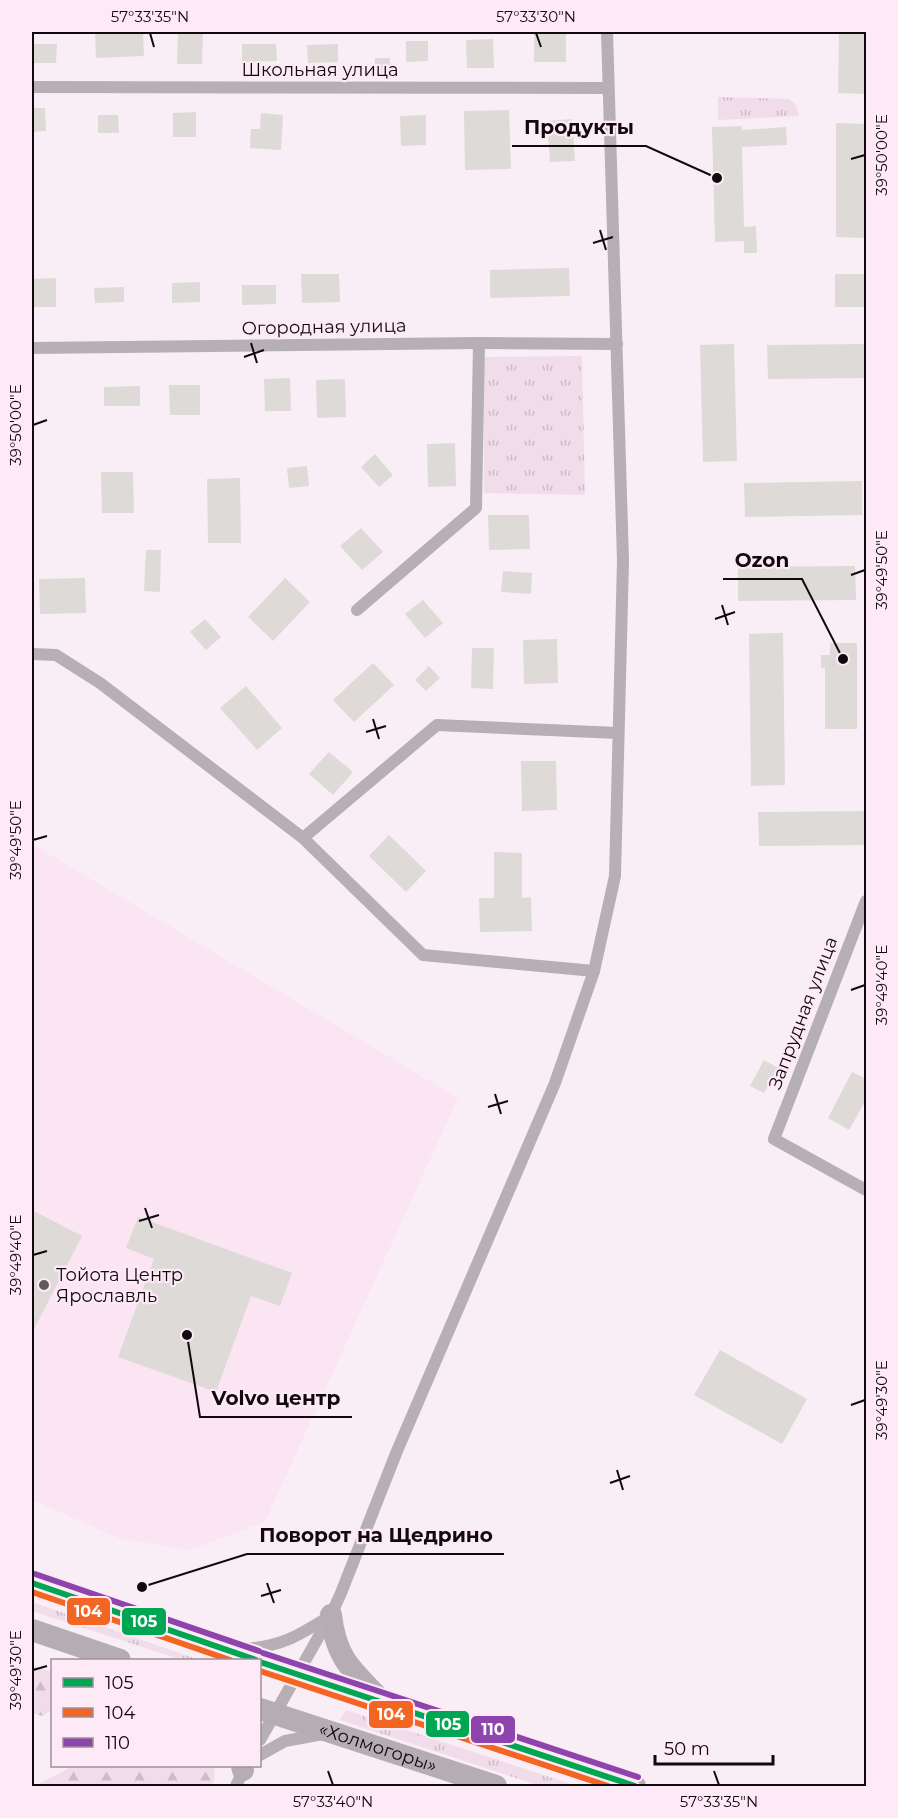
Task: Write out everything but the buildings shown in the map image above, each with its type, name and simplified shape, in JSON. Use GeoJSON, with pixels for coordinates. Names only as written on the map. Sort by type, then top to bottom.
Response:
{"type":"FeatureCollection","features":[{"type":"Feature","properties":{"kind":"highway"},"geometry":{"type":"LineString","coordinates":[[32,1583],[252,1659]]}},
{"type":"Feature","properties":{"kind":"highway"},"geometry":{"type":"LineString","coordinates":[[331,1615],[333,1636],[339,1651],[352,1669],[386,1705]]}},
{"type":"Feature","properties":{"kind":"highway"},"geometry":{"type":"LineString","coordinates":[[32,1630],[117,1659]]}},
{"type":"Feature","properties":{"kind":"highway"},"geometry":{"type":"LineString","coordinates":[[261,1662],[635,1786]]}},
{"type":"Feature","properties":{"kind":"highway","name":"«Холмогоры»"},"geometry":{"type":"LineString","coordinates":[[267,1711],[496,1786]]}},
{"type":"Feature","properties":{"kind":"street"},"geometry":{"type":"LineString","coordinates":[[261,1736],[267,1711],[297,1675],[331,1615],[397,1451],[555,1083],[594,971],[615,876],[623,561],[607,32]]}},
{"type":"Feature","properties":{"kind":"street","name":"Школьная улица"},"geometry":{"type":"LineString","coordinates":[[32,87],[608,88]]}},
{"type":"Feature","properties":{"kind":"street"},"geometry":{"type":"LineString","coordinates":[[357,610],[476,508],[479,343]]}},
{"type":"Feature","properties":{"kind":"street","name":"Огородная улица"},"geometry":{"type":"LineString","coordinates":[[32,348],[479,343],[618,344]]}},
{"type":"Feature","properties":{"kind":"street"},"geometry":{"type":"LineString","coordinates":[[32,654],[56,655],[100,683],[303,838],[423,954],[594,971]]}},
{"type":"Feature","properties":{"kind":"street"},"geometry":{"type":"LineString","coordinates":[[303,838],[437,725],[618,733]]}},
{"type":"Feature","properties":{"kind":"street","name":"Запрудная улица"},"geometry":{"type":"LineString","coordinates":[[867,901],[774,1139],[867,1190]]}},
{"type":"Feature","properties":{"kind":"street"},"geometry":{"type":"LineString","coordinates":[[227,1650],[277,1645],[294,1638],[331,1615]]}},
{"type":"Feature","properties":{"kind":"street"},"geometry":{"type":"LineString","coordinates":[[261,1754],[285,1741],[329,1733]]}},
{"type":"Feature","properties":{"kind":"shaded area"},"geometry":{"type":"Polygon","coordinates":[[[32,844],[458,1098],[265,1522],[190,1550],[121,1539],[32,1500],[32,844]]]}},
{"type":"Feature","properties":{"kind":"green space"},"geometry":{"type":"Polygon","coordinates":[[[718,97],[789,99],[796,105],[799,116],[718,120],[718,97]]]}},
{"type":"Feature","properties":{"kind":"green space"},"geometry":{"type":"Polygon","coordinates":[[[582,356],[585,495],[484,493],[484,357],[582,356]]]}},
{"type":"Feature","properties":{"kind":"green space"},"geometry":{"type":"Polygon","coordinates":[[[32,1602],[197,1659],[179,1659],[32,1611],[32,1602]]]}},
{"type":"Feature","properties":{"kind":"green space"},"geometry":{"type":"Polygon","coordinates":[[[32,1665],[51,1672],[51,1710],[43,1716],[32,1713],[32,1665]]]}},
{"type":"Feature","properties":{"kind":"green space"},"geometry":{"type":"Polygon","coordinates":[[[346,1710],[577,1786],[540,1786],[340,1720],[346,1710]]]}},
{"type":"Feature","properties":{"kind":"green space"},"geometry":{"type":"Polygon","coordinates":[[[71,1767],[214,1767],[215,1777],[212,1786],[34,1786],[71,1767]]]}},
{"type":"Feature","properties":{"kind":"transit line","name":"110"},"geometry":{"type":"LineString","coordinates":[[35,1574],[259,1651]]}},
{"type":"Feature","properties":{"kind":"transit line","name":"105"},"geometry":{"type":"LineString","coordinates":[[32,1583],[253,1659]]}},
{"type":"Feature","properties":{"kind":"transit line","name":"104"},"geometry":{"type":"LineString","coordinates":[[32,1592],[227,1659]]}},
{"type":"Feature","properties":{"kind":"transit line","name":"110"},"geometry":{"type":"LineString","coordinates":[[263,1653],[638,1777]]}},
{"type":"Feature","properties":{"kind":"transit line","name":"105"},"geometry":{"type":"LineString","coordinates":[[261,1662],[635,1786]]}},
{"type":"Feature","properties":{"kind":"transit line","name":"104"},"geometry":{"type":"LineString","coordinates":[[261,1671],[608,1786]]}},
{"type":"Feature","properties":{"kind":"place","name":"Продукты"},"geometry":{"type":"Point","coordinates":[717,178]}},
{"type":"Feature","properties":{"kind":"place","name":"Ozon"},"geometry":{"type":"Point","coordinates":[843,659]}},
{"type":"Feature","properties":{"kind":"place","name":"Тойота Центр Ярославль"},"geometry":{"type":"Point","coordinates":[44,1285]}},
{"type":"Feature","properties":{"kind":"place","name":"Volvo центр"},"geometry":{"type":"Point","coordinates":[187,1335]}},
{"type":"Feature","properties":{"kind":"place","name":"Поворот на Щедрино"},"geometry":{"type":"Point","coordinates":[142,1587]}}]}
